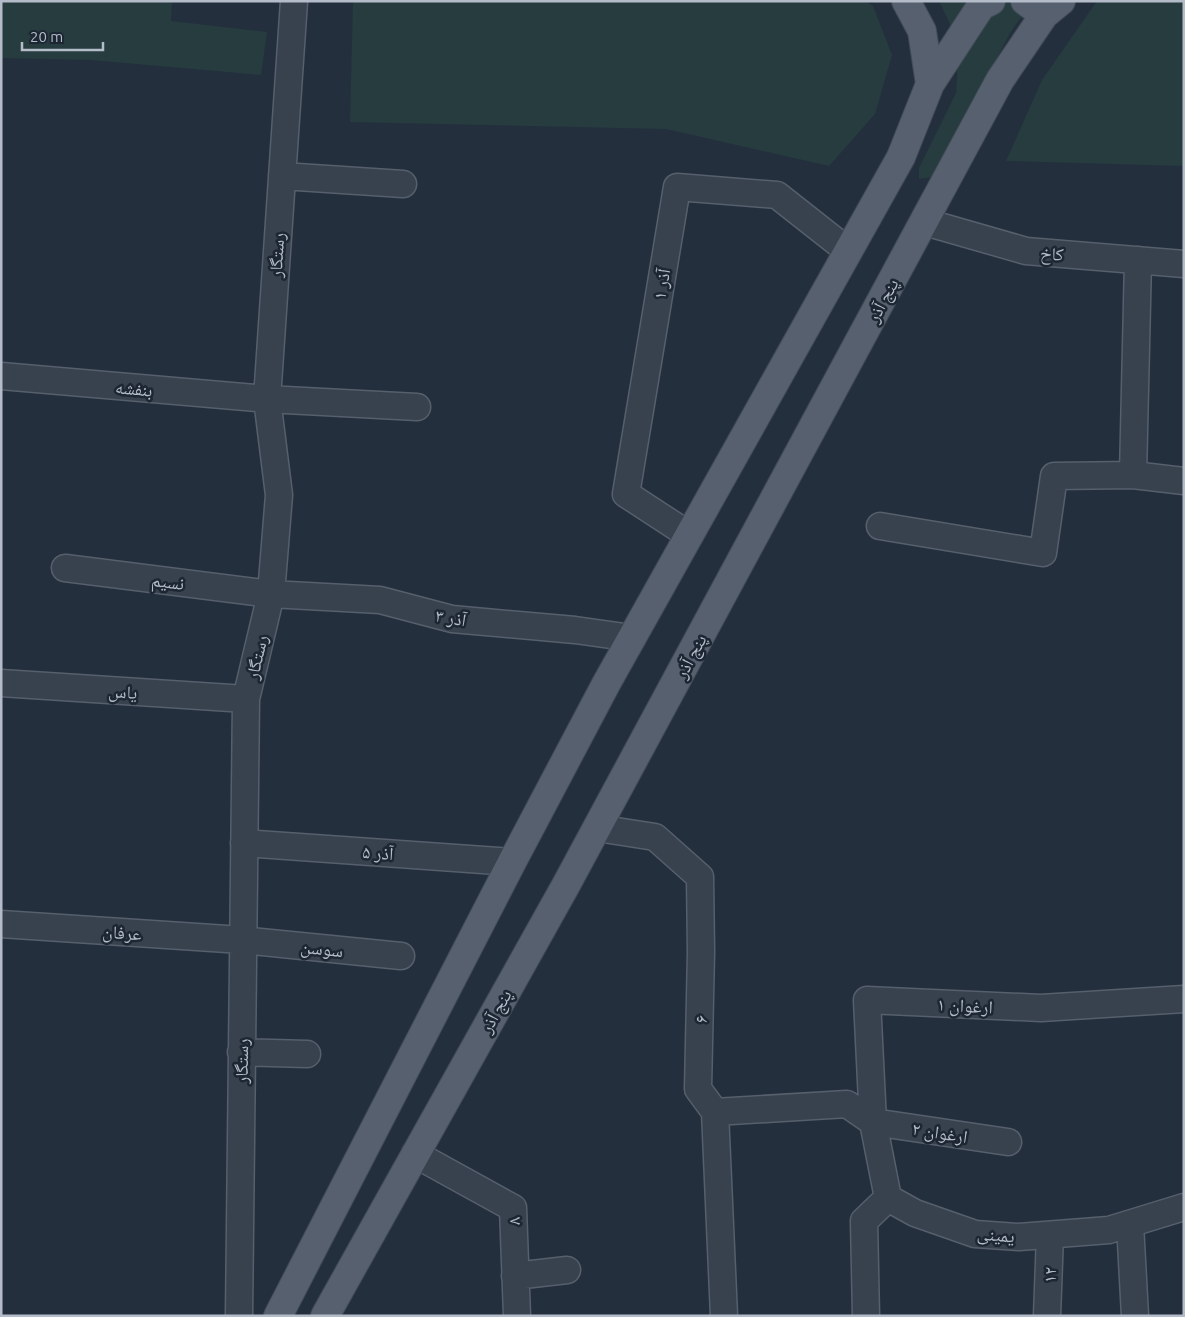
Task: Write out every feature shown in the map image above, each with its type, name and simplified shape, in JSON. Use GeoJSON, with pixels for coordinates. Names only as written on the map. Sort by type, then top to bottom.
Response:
{"type":"FeatureCollection","features":[{"type":"Feature","properties":{"kind":"main road"},"geometry":{"type":"LineString","coordinates":[[906,1],[922,31],[930,84]]}},
{"type":"Feature","properties":{"kind":"main road"},"geometry":{"type":"LineString","coordinates":[[278,1316],[512,862],[632,638],[901,157],[930,84],[981,6],[991,1]]}},
{"type":"Feature","properties":{"kind":"main road","name":"پنج آذر"},"geometry":{"type":"LineString","coordinates":[[325,1316],[596,828],[1000,80],[1043,6]]}},
{"type":"Feature","properties":{"kind":"street","name":"رستگار"},"geometry":{"type":"LineString","coordinates":[[239,1316],[246,699],[270,594],[279,495],[267,399],[294,1]]}},
{"type":"Feature","properties":{"kind":"street"},"geometry":{"type":"LineString","coordinates":[[282,176],[403,184]]}},
{"type":"Feature","properties":{"kind":"street","name":"آذر ۱"},"geometry":{"type":"LineString","coordinates":[[689,535],[626,494],[677,187],[777,195],[848,251]]}},
{"type":"Feature","properties":{"kind":"street","name":"کاخ"},"geometry":{"type":"LineString","coordinates":[[924,222],[1026,251],[1184,264]]}},
{"type":"Feature","properties":{"kind":"street"},"geometry":{"type":"LineString","coordinates":[[1133,475],[1138,260]]}},
{"type":"Feature","properties":{"kind":"street","name":"بنفشه"},"geometry":{"type":"LineString","coordinates":[[1,376],[267,399],[417,407]]}},
{"type":"Feature","properties":{"kind":"street"},"geometry":{"type":"LineString","coordinates":[[880,526],[1043,553],[1054,476],[1133,475],[1184,481]]}},
{"type":"Feature","properties":{"kind":"street","name":"نسیم"},"geometry":{"type":"LineString","coordinates":[[65,568],[270,594]]}},
{"type":"Feature","properties":{"kind":"street","name":"آذر ۳"},"geometry":{"type":"LineString","coordinates":[[270,594],[380,600],[452,619],[575,630],[632,638]]}},
{"type":"Feature","properties":{"kind":"street","name":"یاس"},"geometry":{"type":"LineString","coordinates":[[1,683],[246,699]]}},
{"type":"Feature","properties":{"kind":"street","name":"۶"},"geometry":{"type":"LineString","coordinates":[[596,828],[656,837],[700,878],[698,1089],[715,1112]]}},
{"type":"Feature","properties":{"kind":"street","name":"آذر ۵"},"geometry":{"type":"LineString","coordinates":[[244,843],[512,862]]}},
{"type":"Feature","properties":{"kind":"street","name":"عرفان"},"geometry":{"type":"LineString","coordinates":[[1,924],[242,940]]}},
{"type":"Feature","properties":{"kind":"street","name":"سوسن"},"geometry":{"type":"LineString","coordinates":[[242,940],[401,956]]}},
{"type":"Feature","properties":{"kind":"street","name":"ارغوان ۱"},"geometry":{"type":"LineString","coordinates":[[873,1122],[867,1000],[1041,1008],[1184,1000]]}},
{"type":"Feature","properties":{"kind":"street"},"geometry":{"type":"LineString","coordinates":[[241,1052],[307,1054]]}},
{"type":"Feature","properties":{"kind":"street"},"geometry":{"type":"LineString","coordinates":[[724,1316],[715,1112],[847,1104],[873,1122],[888,1198],[864,1221],[866,1316]]}},
{"type":"Feature","properties":{"kind":"street","name":"ارغوان ۲"},"geometry":{"type":"LineString","coordinates":[[873,1122],[1008,1142]]}},
{"type":"Feature","properties":{"kind":"street","name":"۸"},"geometry":{"type":"LineString","coordinates":[[416,1154],[513,1208],[516,1316]]}},
{"type":"Feature","properties":{"kind":"street","name":"یمینی"},"geometry":{"type":"LineString","coordinates":[[888,1198],[915,1213],[975,1234],[1020,1237],[1109,1230],[1184,1207]]}},
{"type":"Feature","properties":{"kind":"street"},"geometry":{"type":"LineString","coordinates":[[1130,1224],[1135,1316]]}},
{"type":"Feature","properties":{"kind":"street","name":"۱۲"},"geometry":{"type":"LineString","coordinates":[[1047,1316],[1050,1235]]}},
{"type":"Feature","properties":{"kind":"street"},"geometry":{"type":"LineString","coordinates":[[515,1276],[566,1270]]}},
{"type":"Feature","properties":{"kind":"green space"},"geometry":{"type":"Polygon","coordinates":[[[1,1],[172,1],[171,21],[267,32],[261,75],[91,60],[1,58],[1,1]]]}},
{"type":"Feature","properties":{"kind":"green space"},"geometry":{"type":"Polygon","coordinates":[[[353,1],[865,1],[873,6],[892,55],[875,114],[829,166],[666,129],[350,122],[353,1]]]}},
{"type":"Feature","properties":{"kind":"green space"},"geometry":{"type":"Polygon","coordinates":[[[939,1],[1033,1],[1010,33],[979,94],[932,177],[919,179],[919,168],[956,93],[959,43],[939,1]]]}},
{"type":"Feature","properties":{"kind":"green space"},"geometry":{"type":"Polygon","coordinates":[[[1097,1],[1184,1],[1184,166],[1006,161],[1042,80],[1097,1]]]}}]}
